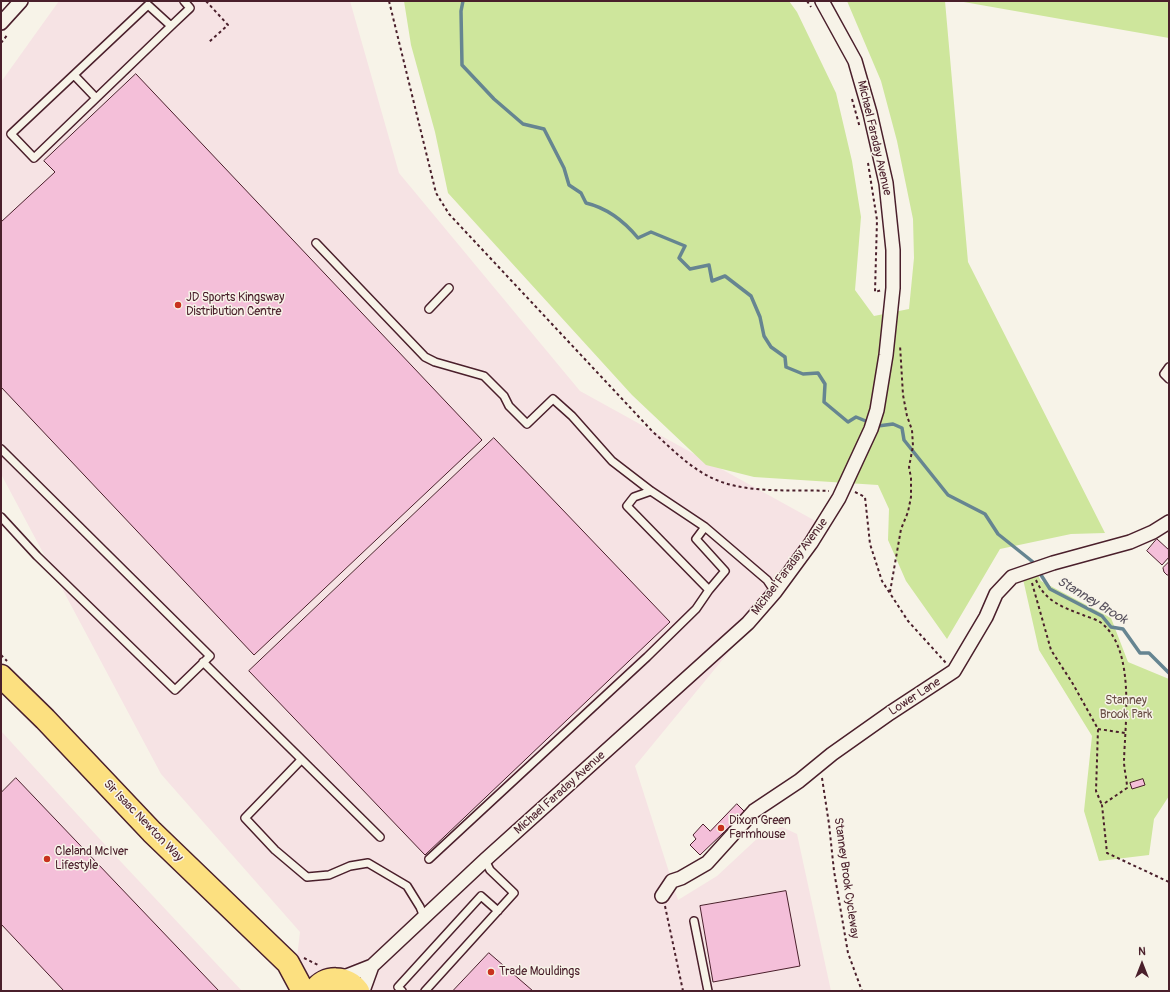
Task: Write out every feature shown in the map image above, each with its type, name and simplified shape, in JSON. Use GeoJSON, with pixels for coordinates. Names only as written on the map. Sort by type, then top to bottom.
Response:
{"type":"FeatureCollection","features":[{"type":"Feature","properties":{"kind":"highway","name":"Sir Isaac Newton Way"},"geometry":{"type":"LineString","coordinates":[[1,676],[45,718],[152,832],[288,963],[327,983],[352,985],[358,991]]}},
{"type":"Feature","properties":{"kind":"highway","name":"Sir Isaac Newton Way"},"geometry":{"type":"LineString","coordinates":[[288,963],[303,991]]}},
{"type":"Feature","properties":{"kind":"street"},"geometry":{"type":"LineString","coordinates":[[1,23],[21,1]]}},
{"type":"Feature","properties":{"kind":"street","name":"Michael Faraday Avenue"},"geometry":{"type":"LineString","coordinates":[[372,966],[486,860],[748,623],[775,592],[811,543],[842,492],[871,430],[886,355],[893,288],[893,250],[886,183],[870,113],[855,61],[817,4]]}},
{"type":"Feature","properties":{"kind":"street","name":"Lower Lane"},"geometry":{"type":"LineString","coordinates":[[662,896],[672,881],[681,878],[707,863],[754,812],[799,781],[818,765],[890,713],[954,671],[986,617],[1000,589],[1012,577],[1031,570],[1130,542],[1153,532],[1169,522]]}},
{"type":"Feature","properties":{"kind":"street"},"geometry":{"type":"LineString","coordinates":[[327,983],[372,966]]}},
{"type":"Feature","properties":{"kind":"street"},"geometry":{"type":"LineString","coordinates":[[363,991],[372,966]]}},
{"type":"Feature","properties":{"kind":"lane"},"geometry":{"type":"LineString","coordinates":[[171,26],[148,4],[11,134],[34,158],[190,8],[184,1]]}},
{"type":"Feature","properties":{"kind":"lane"},"geometry":{"type":"LineString","coordinates":[[74,75],[96,98]]}},
{"type":"Feature","properties":{"kind":"lane"},"geometry":{"type":"LineString","coordinates":[[316,242],[425,357],[435,362],[484,376],[504,396],[509,406],[528,424],[553,399],[572,416],[612,461],[651,491],[705,527],[766,580],[775,592]]}},
{"type":"Feature","properties":{"kind":"lane"},"geometry":{"type":"LineString","coordinates":[[429,308],[449,288]]}},
{"type":"Feature","properties":{"kind":"lane"},"geometry":{"type":"LineString","coordinates":[[1169,367],[1164,374],[1169,379]]}},
{"type":"Feature","properties":{"kind":"lane"},"geometry":{"type":"LineString","coordinates":[[1,449],[210,656],[175,690],[37,556],[1,517]]}},
{"type":"Feature","properties":{"kind":"lane"},"geometry":{"type":"LineString","coordinates":[[651,491],[634,497],[627,506],[710,590]]}},
{"type":"Feature","properties":{"kind":"lane"},"geometry":{"type":"LineString","coordinates":[[430,859],[647,657],[696,609],[725,571],[696,539],[705,527]]}},
{"type":"Feature","properties":{"kind":"lane"},"geometry":{"type":"LineString","coordinates":[[203,662],[380,837]]}},
{"type":"Feature","properties":{"kind":"lane"},"geometry":{"type":"LineString","coordinates":[[301,760],[245,818],[275,850],[307,877],[329,875],[350,866],[368,863],[406,886],[420,907],[424,917]]}},
{"type":"Feature","properties":{"kind":"lane"},"geometry":{"type":"LineString","coordinates":[[425,991],[514,893],[490,870],[486,860]]}},
{"type":"Feature","properties":{"kind":"lane"},"geometry":{"type":"LineString","coordinates":[[402,991],[398,987],[481,896],[498,911]]}},
{"type":"Feature","properties":{"kind":"lane"},"geometry":{"type":"LineString","coordinates":[[694,921],[708,991]]}},
{"type":"Feature","properties":{"kind":"path"},"geometry":{"type":"LineString","coordinates":[[206,1],[228,25],[208,43]]}},
{"type":"Feature","properties":{"kind":"path"},"geometry":{"type":"LineString","coordinates":[[389,1],[436,193],[449,214],[653,432],[685,461],[709,476],[736,486],[857,492],[865,497],[870,544],[882,581],[908,621],[954,671]]}},
{"type":"Feature","properties":{"kind":"path"},"geometry":{"type":"LineString","coordinates":[[808,1],[817,4]]}},
{"type":"Feature","properties":{"kind":"path"},"geometry":{"type":"LineString","coordinates":[[851,95],[861,131]]}},
{"type":"Feature","properties":{"kind":"path"},"geometry":{"type":"LineString","coordinates":[[868,160],[877,220],[875,292],[893,288]]}},
{"type":"Feature","properties":{"kind":"path"},"geometry":{"type":"LineString","coordinates":[[890,592],[901,529],[908,512],[911,497],[911,478],[909,467],[910,454],[913,446],[912,430],[907,416],[903,395],[900,344]]}},
{"type":"Feature","properties":{"kind":"path"},"geometry":{"type":"LineString","coordinates":[[1031,570],[1033,588],[1051,650],[1073,684],[1098,729],[1096,791],[1102,805],[1107,854],[1169,882]]}},
{"type":"Feature","properties":{"kind":"path"},"geometry":{"type":"LineString","coordinates":[[1031,570],[1041,592],[1063,607],[1099,621],[1111,632],[1123,662],[1127,692],[1124,763],[1127,788],[1102,805]]}},
{"type":"Feature","properties":{"kind":"path"},"geometry":{"type":"LineString","coordinates":[[1098,729],[1126,733]]}},
{"type":"Feature","properties":{"kind":"path","name":"Stanney Brook Cycleway"},"geometry":{"type":"LineString","coordinates":[[818,765],[824,784],[834,871],[848,953],[862,991]]}},
{"type":"Feature","properties":{"kind":"path"},"geometry":{"type":"LineString","coordinates":[[662,896],[683,991]]}},
{"type":"Feature","properties":{"kind":"shaded area"},"geometry":{"type":"Polygon","coordinates":[[[59,1],[350,1],[399,173],[580,391],[830,529],[635,766],[678,900],[717,876],[761,835],[782,827],[797,834],[831,991],[293,991],[300,932],[161,774],[1,474],[1,82],[59,1]]]}},
{"type":"Feature","properties":{"kind":"shaded area","name":"Cleland McIver Lifestyle"},"geometry":{"type":"Polygon","coordinates":[[[1,731],[108,848],[242,991],[1,991],[1,731]]]}},
{"type":"Feature","properties":{"kind":"green space"},"geometry":{"type":"Polygon","coordinates":[[[404,1],[789,1],[797,12],[836,93],[852,161],[861,217],[855,290],[874,316],[909,309],[914,258],[913,219],[897,141],[881,81],[847,1],[945,1],[968,262],[1105,533],[1071,534],[1000,549],[947,639],[906,581],[888,540],[889,509],[878,485],[754,477],[706,465],[632,395],[448,193],[435,132],[411,45],[404,1]]]}},
{"type":"Feature","properties":{"kind":"green space"},"geometry":{"type":"Polygon","coordinates":[[[958,1],[1169,1],[1169,38],[958,1]]]}},
{"type":"Feature","properties":{"kind":"green space","name":"Stanney Brook Park"},"geometry":{"type":"Polygon","coordinates":[[[1035,570],[1041,581],[1111,618],[1128,662],[1169,679],[1169,796],[1154,819],[1149,855],[1099,861],[1084,811],[1092,736],[1039,650],[1023,579],[1035,570]]]}},
{"type":"Feature","properties":{"kind":"building","name":"JD Sports Kingsway Distribution Centre"},"geometry":{"type":"Polygon","coordinates":[[[136,74],[482,440],[254,655],[1,387],[1,222],[55,172],[44,161],[136,74]]]}},
{"type":"Feature","properties":{"kind":"building"},"geometry":{"type":"Polygon","coordinates":[[[494,438],[670,622],[425,855],[249,671],[494,438]]]}},
{"type":"Feature","properties":{"kind":"building"},"geometry":{"type":"Polygon","coordinates":[[[1157,539],[1169,550],[1169,557],[1162,565],[1147,551],[1157,539]]]}},
{"type":"Feature","properties":{"kind":"building"},"geometry":{"type":"Polygon","coordinates":[[[1169,562],[1169,575],[1167,575],[1163,568],[1169,562]]]}},
{"type":"Feature","properties":{"kind":"building","name":"Cleland McIver Lifestyle"},"geometry":{"type":"Polygon","coordinates":[[[16,778],[219,991],[64,991],[1,924],[1,793],[16,778]]]}},
{"type":"Feature","properties":{"kind":"building"},"geometry":{"type":"Polygon","coordinates":[[[1143,779],[1145,785],[1132,789],[1130,783],[1143,779]]]}},
{"type":"Feature","properties":{"kind":"building","name":"Dixon Green Farmhouse"},"geometry":{"type":"Polygon","coordinates":[[[737,804],[745,812],[700,855],[690,845],[696,839],[693,835],[703,824],[710,831],[737,804]]]}},
{"type":"Feature","properties":{"kind":"building"},"geometry":{"type":"Polygon","coordinates":[[[786,891],[800,966],[713,982],[700,906],[786,891]]]}},
{"type":"Feature","properties":{"kind":"building","name":"Trade Mouldings"},"geometry":{"type":"Polygon","coordinates":[[[489,953],[533,991],[453,991],[489,953]]]}},
{"type":"Feature","properties":{"kind":"waterway"},"geometry":{"type":"LineString","coordinates":[[463,1],[461,11],[462,65],[494,99],[523,124],[544,129],[564,168],[569,185],[581,193],[586,203],[601,208],[615,216],[638,238],[651,232],[685,246],[679,258],[690,269],[709,265],[712,281],[725,276],[751,296],[760,317],[764,336],[771,347],[785,357],[786,367],[803,374],[818,373],[825,384],[824,402],[848,422],[856,417],[878,426],[893,424],[902,428],[904,440],[948,495],[985,514],[998,534],[1033,562]]}},
{"type":"Feature","properties":{"kind":"waterway","name":"Stanney Brook"},"geometry":{"type":"LineString","coordinates":[[1041,575],[1050,589],[1102,616],[1111,627],[1123,629],[1140,653],[1149,653],[1169,673]]}},
{"type":"Feature","properties":{"kind":"place","name":"JD Sports Kingsway Distribution Centre"},"geometry":{"type":"Point","coordinates":[178,305]}},
{"type":"Feature","properties":{"kind":"place","name":"Dixon Green Farmhouse"},"geometry":{"type":"Point","coordinates":[721,828]}},
{"type":"Feature","properties":{"kind":"place","name":"Cleland McIver Lifestyle"},"geometry":{"type":"Point","coordinates":[47,859]}},
{"type":"Feature","properties":{"kind":"place","name":"Trade Mouldings"},"geometry":{"type":"Point","coordinates":[491,972]}}]}
